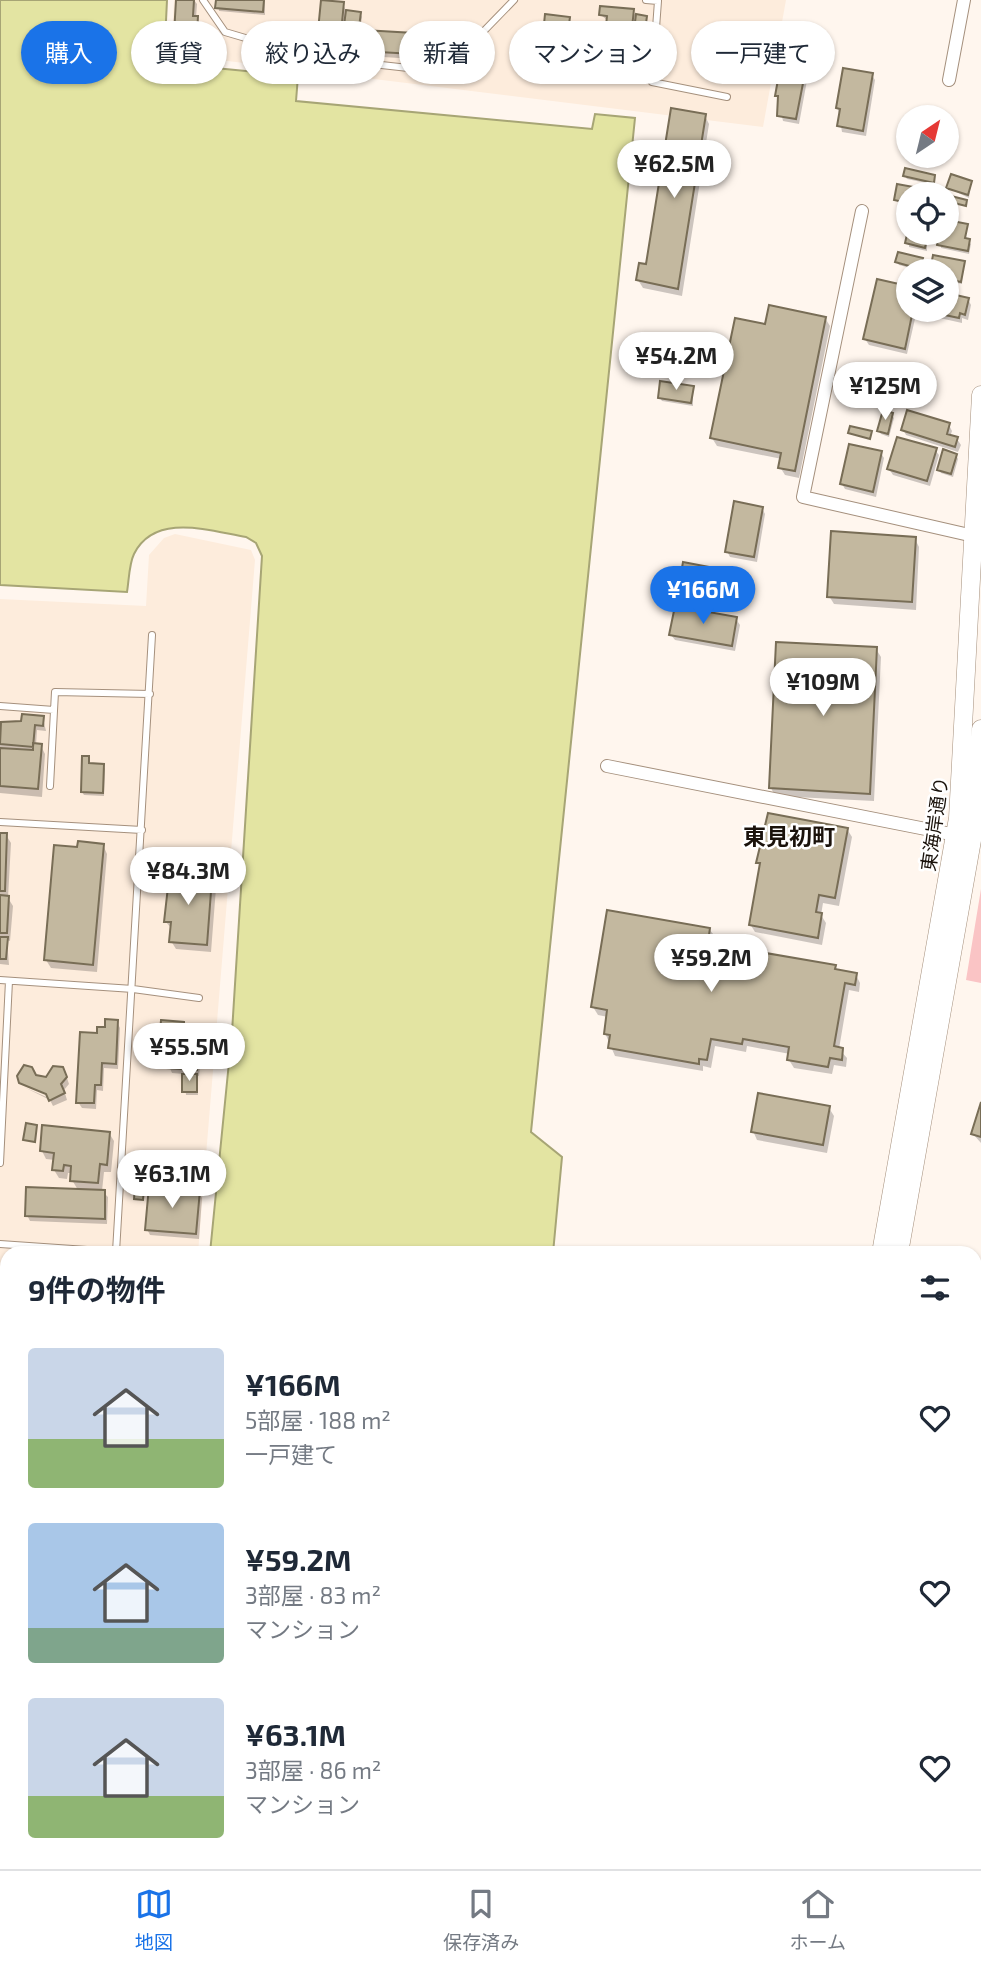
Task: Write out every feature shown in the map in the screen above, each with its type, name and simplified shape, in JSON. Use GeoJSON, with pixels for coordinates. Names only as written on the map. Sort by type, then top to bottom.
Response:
{"type":"FeatureCollection","features":[{"type":"Feature","properties":{"kind":"street"},"geometry":{"type":"LineString","coordinates":[[949,80],[964,0]]}},
{"type":"Feature","properties":{"kind":"street"},"geometry":{"type":"LineString","coordinates":[[862,211],[803,498],[977,537]]}},
{"type":"Feature","properties":{"kind":"street","name":"東海岸通り"},"geometry":{"type":"LineString","coordinates":[[882,1246],[956,835],[977,537],[981,395]]}},
{"type":"Feature","properties":{"kind":"street","name":"東海岸通り"},"geometry":{"type":"LineString","coordinates":[[900,1246],[974,830],[981,729]]}},
{"type":"Feature","properties":{"kind":"street"},"geometry":{"type":"LineString","coordinates":[[607,766],[956,835]]}},
{"type":"Feature","properties":{"kind":"lane"},"geometry":{"type":"LineString","coordinates":[[203,0],[225,32],[310,57],[444,72],[514,0]]}},
{"type":"Feature","properties":{"kind":"lane"},"geometry":{"type":"LineString","coordinates":[[646,0],[658,0],[652,82],[727,97]]}},
{"type":"Feature","properties":{"kind":"lane"},"geometry":{"type":"LineString","coordinates":[[116,1246],[152,635]]}},
{"type":"Feature","properties":{"kind":"lane"},"geometry":{"type":"LineString","coordinates":[[50,786],[55,692],[150,694]]}},
{"type":"Feature","properties":{"kind":"lane"},"geometry":{"type":"LineString","coordinates":[[0,706],[54,710]]}},
{"type":"Feature","properties":{"kind":"lane"},"geometry":{"type":"LineString","coordinates":[[0,822],[142,830]]}},
{"type":"Feature","properties":{"kind":"lane"},"geometry":{"type":"LineString","coordinates":[[0,980],[133,989],[199,998]]}},
{"type":"Feature","properties":{"kind":"lane"},"geometry":{"type":"LineString","coordinates":[[0,1163],[9,981]]}},
{"type":"Feature","properties":{"kind":"lane"},"geometry":{"type":"LineString","coordinates":[[0,1244],[29,1246]]}},
{"type":"Feature","properties":{"kind":"shaded area"},"geometry":{"type":"Polygon","coordinates":[[[0,0],[167,0],[166,21],[131,21],[131,84],[227,84],[227,69],[241,70],[241,84],[297,84],[296,101],[592,129],[595,114],[635,118],[531,1132],[562,1157],[554,1246],[211,1246],[232,1032],[262,556],[256,543],[246,537],[184,527],[169,529],[155,533],[143,541],[134,554],[127,592],[0,585],[0,0]]]}},
{"type":"Feature","properties":{"kind":"shaded area"},"geometry":{"type":"Polygon","coordinates":[[[174,0],[786,0],[782,21],[691,21],[691,84],[771,84],[763,127],[414,84],[495,84],[495,21],[399,21],[399,82],[385,80],[385,21],[241,21],[241,63],[227,61],[227,21],[173,21],[174,0]]]}},
{"type":"Feature","properties":{"kind":"shaded area"},"geometry":{"type":"Polygon","coordinates":[[[175,534],[251,550],[255,560],[199,1246],[0,1246],[0,599],[146,606],[149,555],[164,538],[175,534]]]}},
{"type":"Feature","properties":{"kind":"shaded area"},"geometry":{"type":"Polygon","coordinates":[[[981,889],[981,983],[966,980],[981,889]]]}},
{"type":"Feature","properties":{"kind":"building"},"geometry":{"type":"Polygon","coordinates":[[[176,0],[194,0],[193,16],[198,16],[198,21],[175,21],[176,0]]]}},
{"type":"Feature","properties":{"kind":"building"},"geometry":{"type":"Polygon","coordinates":[[[216,0],[264,0],[263,12],[215,8],[216,0]]]}},
{"type":"Feature","properties":{"kind":"building"},"geometry":{"type":"Polygon","coordinates":[[[321,0],[344,2],[342,21],[319,21],[321,0]]]}},
{"type":"Feature","properties":{"kind":"building"},"geometry":{"type":"Polygon","coordinates":[[[600,6],[634,9],[633,21],[606,21],[607,16],[599,15],[600,6]]]}},
{"type":"Feature","properties":{"kind":"building"},"geometry":{"type":"Polygon","coordinates":[[[346,10],[361,12],[360,21],[345,21],[346,10]]]}},
{"type":"Feature","properties":{"kind":"building"},"geometry":{"type":"Polygon","coordinates":[[[545,14],[570,17],[569,21],[544,21],[545,14]]]}},
{"type":"Feature","properties":{"kind":"building"},"geometry":{"type":"Polygon","coordinates":[[[636,14],[647,16],[646,21],[635,21],[636,14]]]}},
{"type":"Feature","properties":{"kind":"building"},"geometry":{"type":"Polygon","coordinates":[[[385,31],[399,32],[399,53],[385,52],[385,31]]]}},
{"type":"Feature","properties":{"kind":"building"},"geometry":{"type":"Polygon","coordinates":[[[843,68],[873,73],[863,131],[837,126],[840,109],[836,108],[843,68]]]}},
{"type":"Feature","properties":{"kind":"building"},"geometry":{"type":"Polygon","coordinates":[[[777,84],[803,84],[796,119],[777,116],[778,96],[775,96],[777,84]]]}},
{"type":"Feature","properties":{"kind":"building"},"geometry":{"type":"Polygon","coordinates":[[[671,108],[706,114],[678,289],[636,280],[639,263],[646,264],[671,108]]]}},
{"type":"Feature","properties":{"kind":"building"},"geometry":{"type":"Polygon","coordinates":[[[905,168],[935,175],[934,182],[903,176],[905,168]]]}},
{"type":"Feature","properties":{"kind":"building"},"geometry":{"type":"Polygon","coordinates":[[[951,174],[972,181],[968,195],[959,192],[959,182],[948,182],[951,174]]]}},
{"type":"Feature","properties":{"kind":"building"},"geometry":{"type":"Polygon","coordinates":[[[959,198],[967,200],[966,206],[959,204],[959,198]]]}},
{"type":"Feature","properties":{"kind":"building"},"geometry":{"type":"Polygon","coordinates":[[[959,222],[968,224],[965,238],[970,239],[968,251],[937,245],[959,245],[959,222]]]}},
{"type":"Feature","properties":{"kind":"building"},"geometry":{"type":"Polygon","coordinates":[[[898,252],[923,258],[896,259],[895,262],[898,252]]]}},
{"type":"Feature","properties":{"kind":"building"},"geometry":{"type":"Polygon","coordinates":[[[933,255],[954,259],[932,259],[933,255]]]}},
{"type":"Feature","properties":{"kind":"building"},"geometry":{"type":"Polygon","coordinates":[[[959,260],[965,261],[959,282],[959,260]]]}},
{"type":"Feature","properties":{"kind":"building"},"geometry":{"type":"Polygon","coordinates":[[[877,279],[896,283],[896,322],[911,322],[905,349],[863,339],[877,279]]]}},
{"type":"Feature","properties":{"kind":"building"},"geometry":{"type":"Polygon","coordinates":[[[959,296],[969,298],[965,315],[960,313],[959,318],[959,296]]]}},
{"type":"Feature","properties":{"kind":"building"},"geometry":{"type":"Polygon","coordinates":[[[769,305],[826,317],[795,471],[778,468],[781,453],[710,438],[735,318],[765,324],[769,305]]]}},
{"type":"Feature","properties":{"kind":"building"},"geometry":{"type":"Polygon","coordinates":[[[846,372],[875,379],[871,397],[842,389],[846,372]]]}},
{"type":"Feature","properties":{"kind":"building"},"geometry":{"type":"Polygon","coordinates":[[[906,374],[926,379],[919,404],[908,401],[910,394],[902,391],[906,374]]]}},
{"type":"Feature","properties":{"kind":"building"},"geometry":{"type":"Polygon","coordinates":[[[882,377],[901,383],[899,390],[880,384],[882,377]]]}},
{"type":"Feature","properties":{"kind":"building"},"geometry":{"type":"Polygon","coordinates":[[[660,381],[694,386],[691,403],[658,398],[660,381]]]}},
{"type":"Feature","properties":{"kind":"building"},"geometry":{"type":"Polygon","coordinates":[[[891,393],[897,395],[893,405],[888,403],[891,393]]]}},
{"type":"Feature","properties":{"kind":"building"},"geometry":{"type":"Polygon","coordinates":[[[883,410],[893,413],[888,434],[877,431],[883,410]]]}},
{"type":"Feature","properties":{"kind":"building"},"geometry":{"type":"Polygon","coordinates":[[[907,410],[950,423],[947,434],[958,437],[955,447],[901,430],[907,410]]]}},
{"type":"Feature","properties":{"kind":"building"},"geometry":{"type":"Polygon","coordinates":[[[850,426],[872,431],[870,439],[848,433],[850,426]]]}},
{"type":"Feature","properties":{"kind":"building"},"geometry":{"type":"Polygon","coordinates":[[[897,437],[937,448],[927,481],[887,469],[897,437]]]}},
{"type":"Feature","properties":{"kind":"building"},"geometry":{"type":"Polygon","coordinates":[[[849,444],[882,451],[873,492],[840,484],[849,444]]]}},
{"type":"Feature","properties":{"kind":"building"},"geometry":{"type":"Polygon","coordinates":[[[943,449],[957,454],[951,474],[937,470],[943,449]]]}},
{"type":"Feature","properties":{"kind":"building"},"geometry":{"type":"Polygon","coordinates":[[[734,501],[763,507],[754,557],[725,552],[734,501]]]}},
{"type":"Feature","properties":{"kind":"building"},"geometry":{"type":"Polygon","coordinates":[[[831,531],[916,537],[912,602],[827,597],[831,531]]]}},
{"type":"Feature","properties":{"kind":"building"},"geometry":{"type":"Polygon","coordinates":[[[683,562],[746,574],[740,603],[678,591],[683,562]]]}},
{"type":"Feature","properties":{"kind":"building"},"geometry":{"type":"Polygon","coordinates":[[[675,606],[737,617],[732,646],[669,635],[675,606]]]}},
{"type":"Feature","properties":{"kind":"building"},"geometry":{"type":"Polygon","coordinates":[[[776,642],[877,647],[870,794],[769,788],[776,642]]]}},
{"type":"Feature","properties":{"kind":"building"},"geometry":{"type":"Polygon","coordinates":[[[22,714],[44,716],[43,726],[35,725],[33,747],[0,744],[1,722],[21,721],[22,714]]]}},
{"type":"Feature","properties":{"kind":"building"},"geometry":{"type":"Polygon","coordinates":[[[33,743],[42,744],[38,789],[0,786],[0,748],[33,750],[33,743]]]}},
{"type":"Feature","properties":{"kind":"building"},"geometry":{"type":"Polygon","coordinates":[[[82,756],[89,756],[89,763],[104,764],[103,793],[81,792],[82,756]]]}},
{"type":"Feature","properties":{"kind":"building"},"geometry":{"type":"Polygon","coordinates":[[[768,813],[848,828],[835,898],[819,895],[816,912],[822,913],[818,938],[749,925],[760,863],[756,863],[768,813]]]}},
{"type":"Feature","properties":{"kind":"building"},"geometry":{"type":"Polygon","coordinates":[[[0,833],[7,833],[5,891],[0,891],[0,833]]]}},
{"type":"Feature","properties":{"kind":"building"},"geometry":{"type":"Polygon","coordinates":[[[78,841],[104,844],[93,965],[44,960],[54,845],[77,847],[78,841]]]}},
{"type":"Feature","properties":{"kind":"building"},"geometry":{"type":"Polygon","coordinates":[[[170,869],[195,871],[195,877],[212,878],[207,945],[169,942],[171,922],[164,922],[170,869]]]}},
{"type":"Feature","properties":{"kind":"building"},"geometry":{"type":"Polygon","coordinates":[[[0,895],[9,896],[7,933],[0,933],[0,895]]]}},
{"type":"Feature","properties":{"kind":"building"},"geometry":{"type":"Polygon","coordinates":[[[607,910],[710,928],[709,935],[720,936],[718,951],[747,956],[748,950],[836,965],[835,969],[857,973],[855,985],[845,983],[834,1046],[843,1048],[842,1060],[830,1058],[828,1067],[787,1060],[789,1047],[743,1039],[742,1044],[711,1039],[707,1060],[699,1059],[699,1064],[608,1048],[610,1035],[604,1034],[607,1010],[591,1007],[607,910]]]}},
{"type":"Feature","properties":{"kind":"building"},"geometry":{"type":"Polygon","coordinates":[[[0,937],[8,937],[6,959],[0,959],[0,937]]]}},
{"type":"Feature","properties":{"kind":"building"},"geometry":{"type":"Polygon","coordinates":[[[105,1019],[118,1020],[116,1064],[102,1063],[101,1085],[95,1085],[94,1103],[76,1103],[80,1032],[97,1033],[97,1027],[105,1027],[105,1019]]]}},
{"type":"Feature","properties":{"kind":"building"},"geometry":{"type":"Polygon","coordinates":[[[161,1020],[184,1022],[184,1027],[200,1029],[197,1070],[167,1068],[167,1060],[158,1060],[161,1020]]]}},
{"type":"Feature","properties":{"kind":"building"},"geometry":{"type":"Polygon","coordinates":[[[24,1065],[32,1067],[36,1075],[46,1077],[53,1066],[63,1067],[67,1077],[61,1084],[65,1093],[49,1101],[46,1094],[19,1083],[17,1076],[24,1065]]]}},
{"type":"Feature","properties":{"kind":"building"},"geometry":{"type":"Polygon","coordinates":[[[182,1074],[197,1074],[197,1092],[182,1092],[182,1074]]]}},
{"type":"Feature","properties":{"kind":"building"},"geometry":{"type":"Polygon","coordinates":[[[758,1093],[830,1106],[823,1145],[751,1132],[758,1093]]]}},
{"type":"Feature","properties":{"kind":"building"},"geometry":{"type":"Polygon","coordinates":[[[981,1102],[981,1137],[971,1134],[981,1102]]]}},
{"type":"Feature","properties":{"kind":"building"},"geometry":{"type":"Polygon","coordinates":[[[26,1123],[37,1125],[35,1142],[23,1140],[26,1123]]]}},
{"type":"Feature","properties":{"kind":"building"},"geometry":{"type":"Polygon","coordinates":[[[42,1125],[110,1132],[107,1165],[100,1164],[98,1183],[70,1181],[71,1166],[64,1165],[63,1171],[52,1170],[54,1153],[40,1151],[42,1125]]]}},
{"type":"Feature","properties":{"kind":"building"},"geometry":{"type":"Polygon","coordinates":[[[136,1176],[145,1177],[143,1200],[134,1199],[136,1176]]]}},
{"type":"Feature","properties":{"kind":"building"},"geometry":{"type":"Polygon","coordinates":[[[149,1186],[200,1190],[196,1234],[145,1230],[149,1186]]]}},
{"type":"Feature","properties":{"kind":"building"},"geometry":{"type":"Polygon","coordinates":[[[26,1187],[105,1190],[105,1219],[25,1216],[26,1187]]]}},
{"type":"Feature","properties":{"kind":"district","name":"東見初町"},"geometry":{"type":"Point","coordinates":[789,836]}}]}
